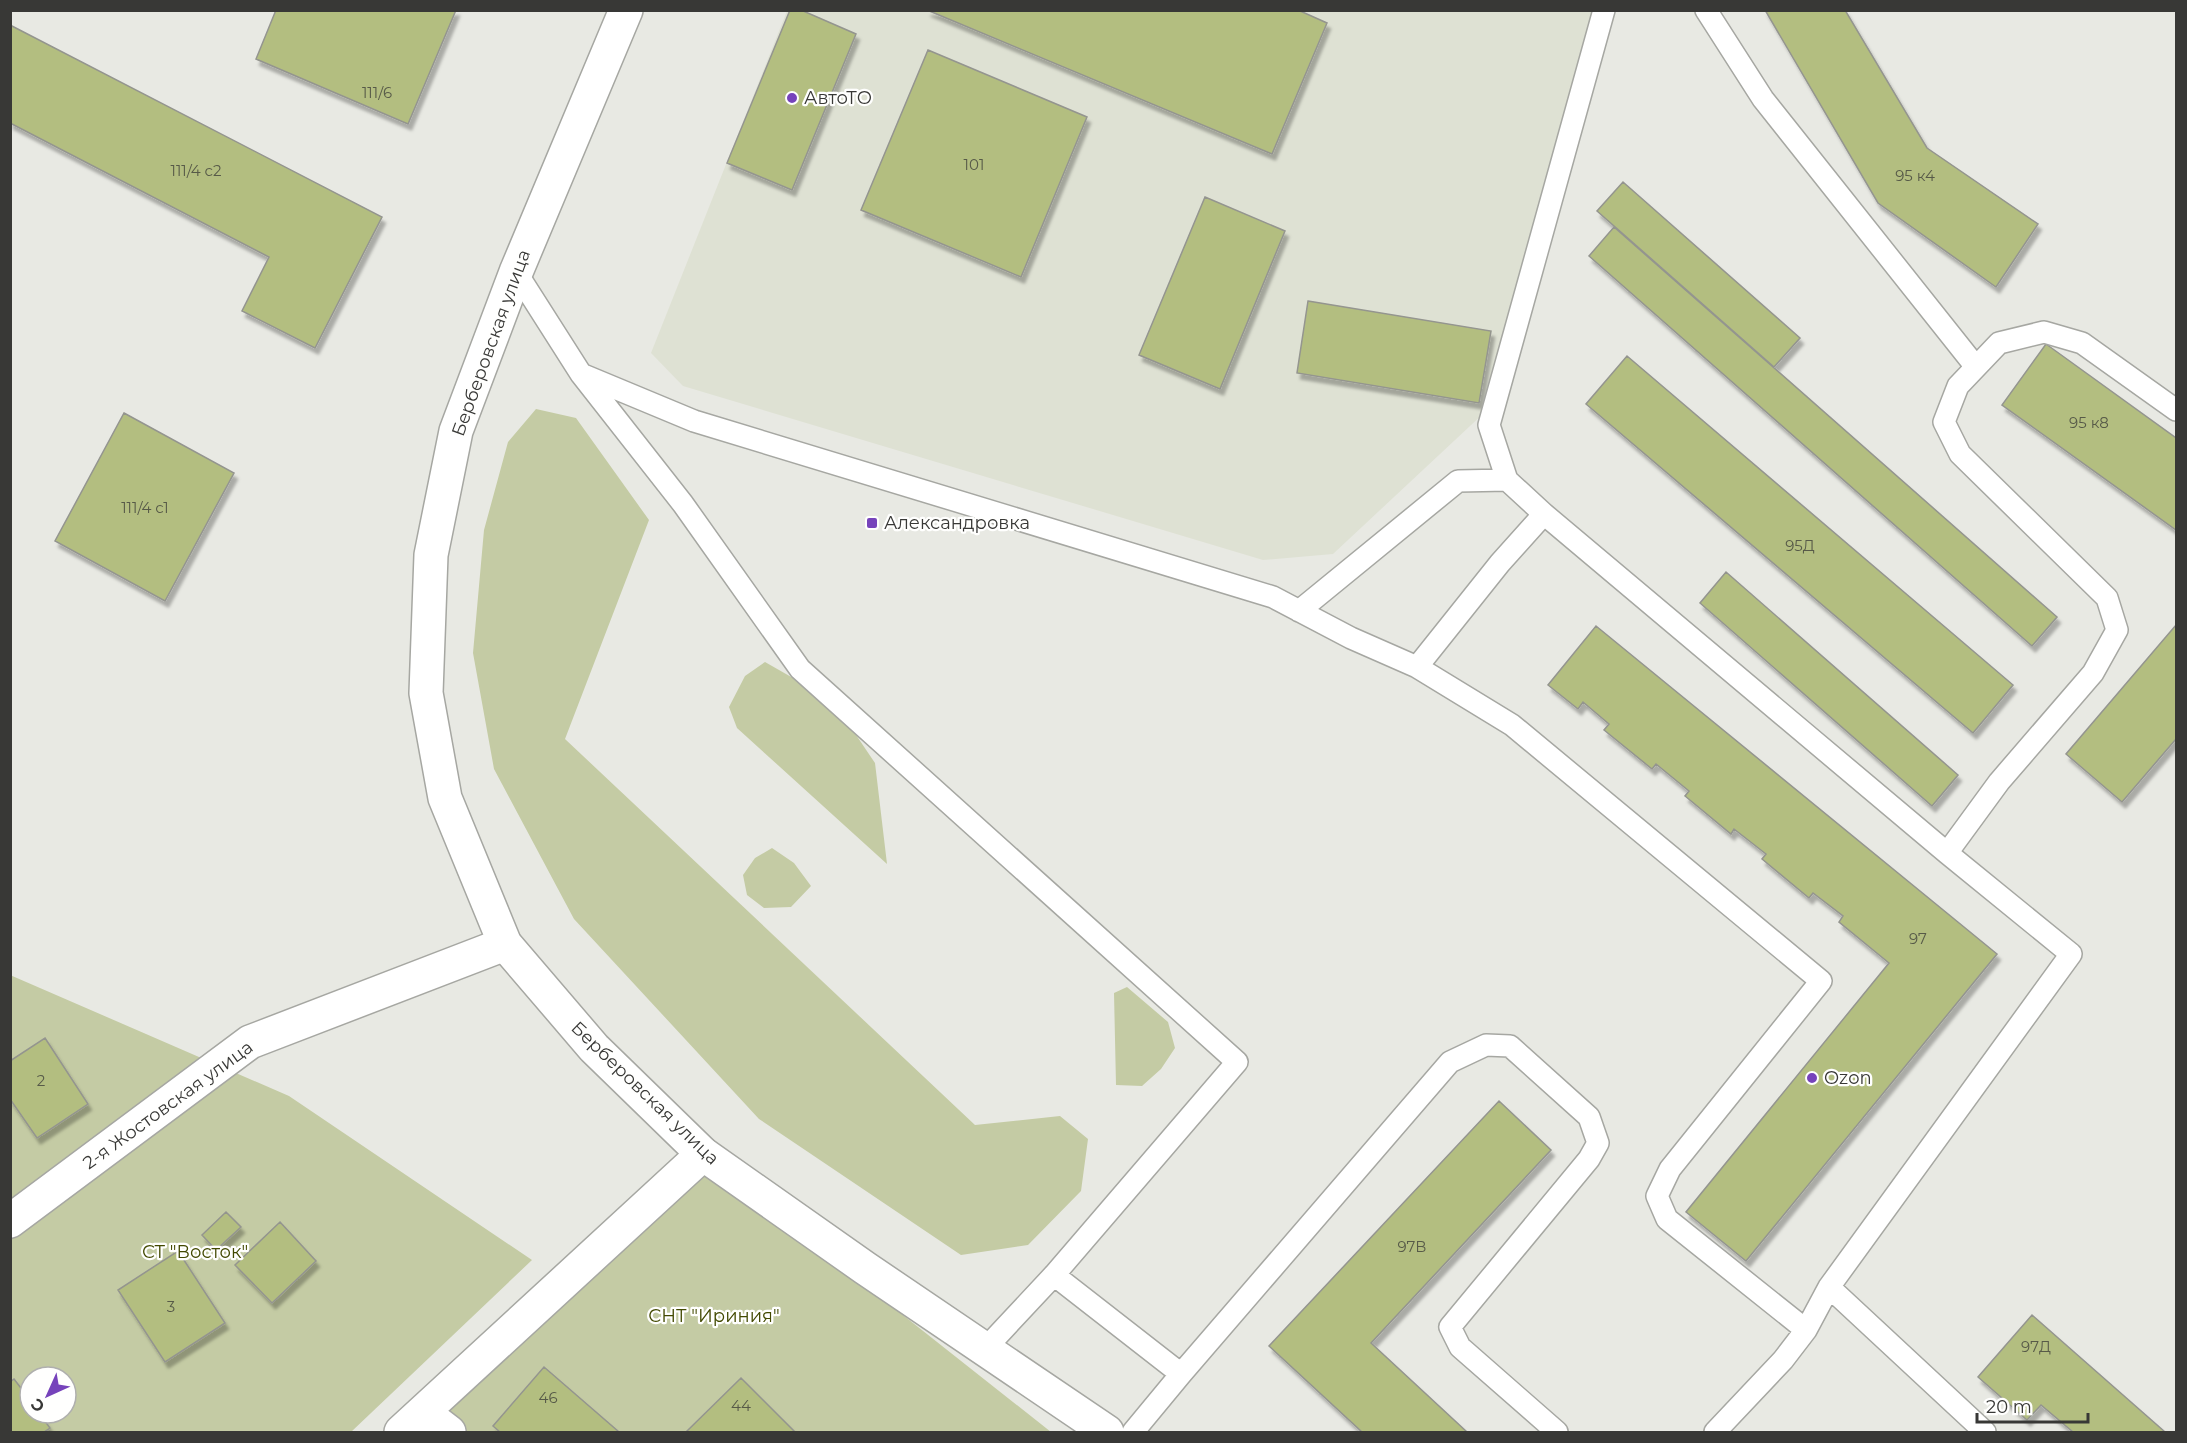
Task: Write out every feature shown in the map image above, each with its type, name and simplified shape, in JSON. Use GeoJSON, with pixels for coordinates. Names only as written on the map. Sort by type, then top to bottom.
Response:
{"type":"FeatureCollection","features":[{"type":"Feature","properties":{"kind":"street","name":"Берберовская улица"},"geometry":{"type":"LineString","coordinates":[[626,10],[516,272],[456,431],[431,555],[426,693],[445,798],[505,944],[594,1048],[703,1154],[984,1350],[1107,1432]]}},
{"type":"Feature","properties":{"kind":"street","name":"2-я Жостовская улица"},"geometry":{"type":"LineString","coordinates":[[10,1221],[250,1042],[505,944]]}},
{"type":"Feature","properties":{"kind":"street"},"geometry":{"type":"LineString","coordinates":[[412,1422],[703,1154]]}},
{"type":"Feature","properties":{"kind":"street"},"geometry":{"type":"LineString","coordinates":[[412,1422],[449,1432]]}},
{"type":"Feature","properties":{"kind":"lane"},"geometry":{"type":"LineString","coordinates":[[1604,10],[1489,425],[1508,480],[1544,514],[1947,853],[2071,954],[1828,1287],[1806,1330],[1783,1360],[1715,1432]]}},
{"type":"Feature","properties":{"kind":"lane"},"geometry":{"type":"LineString","coordinates":[[1706,10],[1763,99],[1976,367]]}},
{"type":"Feature","properties":{"kind":"lane"},"geometry":{"type":"LineString","coordinates":[[516,272],[581,374],[683,504],[800,669],[1237,1062],[1054,1275],[984,1350]]}},
{"type":"Feature","properties":{"kind":"lane"},"geometry":{"type":"LineString","coordinates":[[1947,853],[1999,782],[2093,673],[2118,630],[2107,598],[1960,454],[1944,422],[1958,386],[1999,343],[2044,332],[2082,343],[2176,410]]}},
{"type":"Feature","properties":{"kind":"lane"},"geometry":{"type":"LineString","coordinates":[[581,374],[694,420],[1274,597],[1351,638],[1417,667],[1512,725],[1821,981],[1670,1169],[1657,1196],[1668,1219],[1806,1330]]}},
{"type":"Feature","properties":{"kind":"lane"},"geometry":{"type":"LineString","coordinates":[[1299,611],[1458,481],[1508,480]]}},
{"type":"Feature","properties":{"kind":"lane"},"geometry":{"type":"LineString","coordinates":[[1417,667],[1500,562],[1544,514]]}},
{"type":"Feature","properties":{"kind":"lane"},"geometry":{"type":"LineString","coordinates":[[1133,1432],[1450,1062],[1486,1046],[1510,1046],[1589,1116],[1598,1143],[1589,1159],[1450,1327],[1460,1347],[1557,1432]]}},
{"type":"Feature","properties":{"kind":"lane"},"geometry":{"type":"LineString","coordinates":[[1054,1275],[1181,1374]]}},
{"type":"Feature","properties":{"kind":"lane"},"geometry":{"type":"LineString","coordinates":[[1828,1287],[1985,1432]]}},
{"type":"Feature","properties":{"kind":"shaded area"},"geometry":{"type":"Polygon","coordinates":[[[787,11],[1594,11],[1500,398],[1333,554],[1263,560],[683,386],[651,353],[787,11]]]}},
{"type":"Feature","properties":{"kind":"green space"},"geometry":{"type":"Polygon","coordinates":[[[536,409],[576,418],[649,520],[565,739],[975,1125],[1060,1116],[1088,1139],[1081,1191],[1028,1245],[961,1255],[759,1119],[574,919],[494,769],[473,653],[484,530],[508,442],[536,409]]]}},
{"type":"Feature","properties":{"kind":"green space"},"geometry":{"type":"Polygon","coordinates":[[[765,662],[793,678],[852,729],[875,763],[887,864],[737,728],[729,707],[745,676],[765,662]]]}},
{"type":"Feature","properties":{"kind":"green space"},"geometry":{"type":"Polygon","coordinates":[[[772,848],[794,863],[811,886],[791,907],[764,908],[747,895],[743,875],[755,858],[772,848]]]}},
{"type":"Feature","properties":{"kind":"green space","name":"СТ \"Восток\""},"geometry":{"type":"Polygon","coordinates":[[[10,975],[289,1096],[532,1260],[351,1432],[11,1432],[10,975]]]}},
{"type":"Feature","properties":{"kind":"green space"},"geometry":{"type":"Polygon","coordinates":[[[1127,987],[1168,1022],[1175,1048],[1161,1069],[1142,1086],[1116,1085],[1114,993],[1127,987]]]}},
{"type":"Feature","properties":{"kind":"green space","name":"СНТ \"Ириния\""},"geometry":{"type":"Polygon","coordinates":[[[708,1161],[1051,1432],[414,1432],[708,1161]]]}},
{"type":"Feature","properties":{"kind":"building"},"geometry":{"type":"Polygon","coordinates":[[[276,10],[456,10],[408,124],[256,59],[276,10]]]}},
{"type":"Feature","properties":{"kind":"building","name":"АвтоТО"},"geometry":{"type":"Polygon","coordinates":[[[790,10],[801,10],[856,34],[792,190],[727,163],[790,10]]]}},
{"type":"Feature","properties":{"kind":"building"},"geometry":{"type":"Polygon","coordinates":[[[927,10],[1298,10],[1327,23],[1272,154],[927,10]]]}},
{"type":"Feature","properties":{"kind":"building"},"geometry":{"type":"Polygon","coordinates":[[[1765,10],[1845,10],[1927,148],[2038,224],[1996,287],[1878,203],[1765,10]]]}},
{"type":"Feature","properties":{"kind":"building"},"geometry":{"type":"Polygon","coordinates":[[[10,25],[382,217],[315,348],[242,311],[269,257],[10,123],[10,25]]]}},
{"type":"Feature","properties":{"kind":"building"},"geometry":{"type":"Polygon","coordinates":[[[928,50],[1087,117],[1021,277],[861,210],[928,50]]]}},
{"type":"Feature","properties":{"kind":"building"},"geometry":{"type":"Polygon","coordinates":[[[1623,182],[1800,338],[1774,367],[1597,211],[1623,182]]]}},
{"type":"Feature","properties":{"kind":"building"},"geometry":{"type":"Polygon","coordinates":[[[1205,197],[1285,231],[1220,389],[1139,355],[1205,197]]]}},
{"type":"Feature","properties":{"kind":"building"},"geometry":{"type":"Polygon","coordinates":[[[1614,227],[2057,617],[2032,646],[1589,256],[1614,227]]]}},
{"type":"Feature","properties":{"kind":"building"},"geometry":{"type":"Polygon","coordinates":[[[1308,301],[1491,331],[1479,403],[1297,373],[1308,301]]]}},
{"type":"Feature","properties":{"kind":"building"},"geometry":{"type":"Polygon","coordinates":[[[2046,344],[2176,438],[2176,530],[2002,405],[2046,344]]]}},
{"type":"Feature","properties":{"kind":"building"},"geometry":{"type":"Polygon","coordinates":[[[1627,356],[2013,685],[1973,733],[1586,404],[1627,356]]]}},
{"type":"Feature","properties":{"kind":"building"},"geometry":{"type":"Polygon","coordinates":[[[124,413],[234,473],[165,601],[55,541],[124,413]]]}},
{"type":"Feature","properties":{"kind":"building"},"geometry":{"type":"Polygon","coordinates":[[[1726,572],[1958,775],[1932,806],[1700,603],[1726,572]]]}},
{"type":"Feature","properties":{"kind":"building"},"geometry":{"type":"Polygon","coordinates":[[[2176,625],[2176,739],[2122,802],[2066,754],[2176,625]]]}},
{"type":"Feature","properties":{"kind":"building"},"geometry":{"type":"Polygon","coordinates":[[[1596,626],[1997,954],[1746,1261],[1686,1212],[1889,963],[1839,922],[1843,916],[1813,893],[1809,898],[1762,859],[1766,854],[1734,829],[1731,834],[1685,796],[1689,791],[1656,764],[1652,769],[1604,730],[1609,724],[1583,702],[1578,709],[1548,685],[1596,626]]]}},
{"type":"Feature","properties":{"kind":"building"},"geometry":{"type":"Polygon","coordinates":[[[45,1038],[88,1104],[37,1138],[10,1099],[10,1061],[45,1038]]]}},
{"type":"Feature","properties":{"kind":"building"},"geometry":{"type":"Polygon","coordinates":[[[1499,1101],[1551,1150],[1371,1343],[1467,1432],[1362,1432],[1269,1346],[1499,1101]]]}},
{"type":"Feature","properties":{"kind":"building"},"geometry":{"type":"Polygon","coordinates":[[[226,1212],[241,1227],[216,1250],[202,1235],[226,1212]]]}},
{"type":"Feature","properties":{"kind":"building"},"geometry":{"type":"Polygon","coordinates":[[[280,1222],[316,1261],[272,1303],[235,1265],[280,1222]]]}},
{"type":"Feature","properties":{"kind":"building"},"geometry":{"type":"Polygon","coordinates":[[[178,1251],[225,1323],[165,1362],[118,1290],[178,1251]]]}},
{"type":"Feature","properties":{"kind":"building"},"geometry":{"type":"Polygon","coordinates":[[[2032,1315],[2165,1432],[2073,1432],[2041,1405],[2027,1420],[1978,1377],[2032,1315]]]}},
{"type":"Feature","properties":{"kind":"building"},"geometry":{"type":"Polygon","coordinates":[[[544,1367],[619,1432],[500,1432],[493,1426],[544,1367]]]}},
{"type":"Feature","properties":{"kind":"building"},"geometry":{"type":"Polygon","coordinates":[[[741,1378],[795,1432],[686,1432],[741,1378]]]}},
{"type":"Feature","properties":{"kind":"building"},"geometry":{"type":"Polygon","coordinates":[[[14,1379],[18,1384],[18,1425],[48,1425],[50,1428],[44,1432],[10,1432],[10,1382],[14,1379]]]}},
{"type":"Feature","properties":{"kind":"place","name":"АвтоТО"},"geometry":{"type":"Point","coordinates":[792,98]}},
{"type":"Feature","properties":{"kind":"place","name":"Александровка"},"geometry":{"type":"Point","coordinates":[872,523]}},
{"type":"Feature","properties":{"kind":"place","name":"Ozon"},"geometry":{"type":"Point","coordinates":[1812,1078]}}]}
